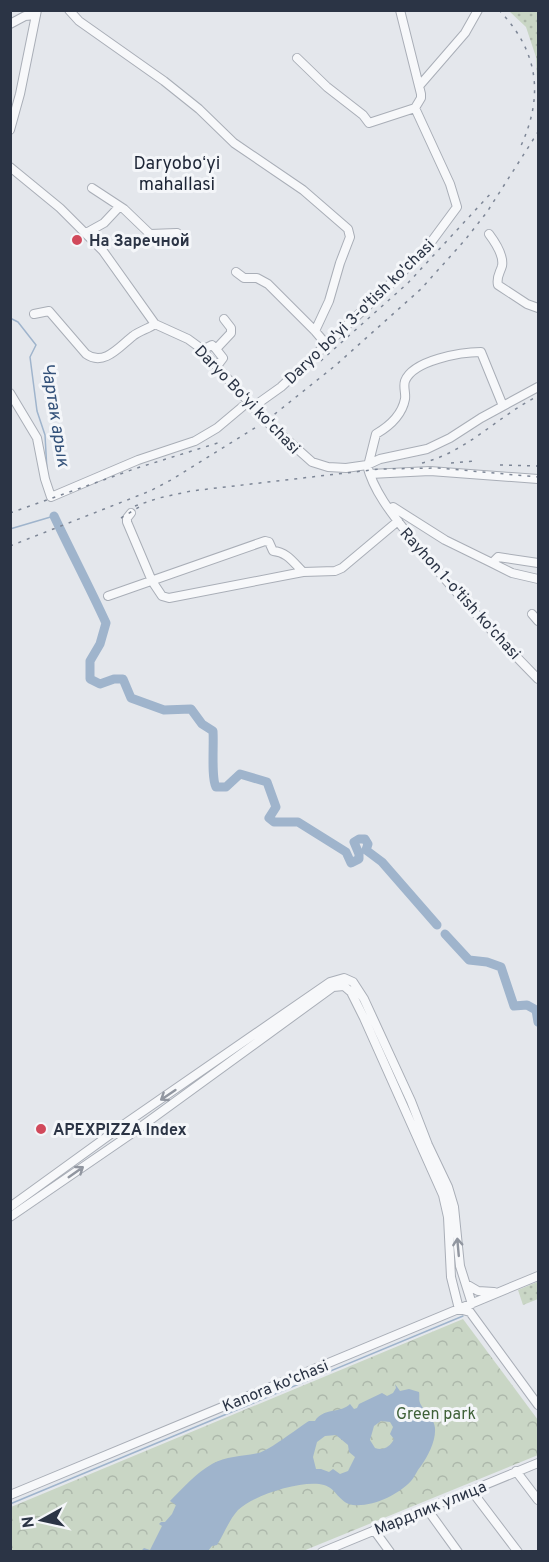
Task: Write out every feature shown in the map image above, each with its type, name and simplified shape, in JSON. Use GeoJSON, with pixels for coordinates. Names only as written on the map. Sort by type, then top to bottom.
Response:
{"type":"FeatureCollection","features":[{"type":"Feature","properties":{"kind":"street"},"geometry":{"type":"LineString","coordinates":[[69,10],[79,21],[164,81],[234,143],[303,190],[348,229],[350,237],[315,331]]}},
{"type":"Feature","properties":{"kind":"street"},"geometry":{"type":"LineString","coordinates":[[297,58],[327,87],[363,115],[369,123],[415,108],[421,98],[420,85],[400,10]]}},
{"type":"Feature","properties":{"kind":"street"},"geometry":{"type":"LineString","coordinates":[[420,85],[465,33],[478,10]]}},
{"type":"Feature","properties":{"kind":"street"},"geometry":{"type":"LineString","coordinates":[[10,24],[36,13],[20,94],[10,130]]}},
{"type":"Feature","properties":{"kind":"street","name":"Daryo bo'yi 3-o'tish ko'chasi"},"geometry":{"type":"LineString","coordinates":[[10,393],[35,433],[51,497],[138,460],[202,438],[281,387],[426,249],[457,207],[450,184],[415,108]]}},
{"type":"Feature","properties":{"kind":"street"},"geometry":{"type":"LineString","coordinates":[[10,167],[60,208],[86,233],[112,262],[154,324],[135,334],[106,357],[94,358],[86,354],[49,311],[34,314]]}},
{"type":"Feature","properties":{"kind":"street"},"geometry":{"type":"LineString","coordinates":[[92,188],[124,209],[150,234],[177,233]]}},
{"type":"Feature","properties":{"kind":"street"},"geometry":{"type":"LineString","coordinates":[[86,233],[104,223],[119,207]]}},
{"type":"Feature","properties":{"kind":"street"},"geometry":{"type":"LineString","coordinates":[[489,234],[502,259],[496,281],[498,285],[527,304],[538,308]]}},
{"type":"Feature","properties":{"kind":"street"},"geometry":{"type":"LineString","coordinates":[[236,272],[244,278],[257,278],[268,284],[326,344]]}},
{"type":"Feature","properties":{"kind":"street"},"geometry":{"type":"LineString","coordinates":[[216,349],[232,332],[224,319]]}},
{"type":"Feature","properties":{"kind":"street","name":"Daryo Boʻyi koʻchasi"},"geometry":{"type":"LineString","coordinates":[[154,324],[188,339],[202,350],[250,405],[304,455],[317,465],[334,468],[368,464],[433,447],[538,387]]}},
{"type":"Feature","properties":{"kind":"street"},"geometry":{"type":"LineString","coordinates":[[202,350],[212,345],[216,349],[223,358],[217,366]]}},
{"type":"Feature","properties":{"kind":"street"},"geometry":{"type":"LineString","coordinates":[[368,464],[376,434],[388,427],[398,415],[405,400],[405,380],[409,374],[426,362],[481,352],[503,406]]}},
{"type":"Feature","properties":{"kind":"street","name":"Rayhon 1-o'tish ko'chasi"},"geometry":{"type":"LineString","coordinates":[[368,464],[370,474],[398,521],[460,597],[538,678]]}},
{"type":"Feature","properties":{"kind":"street"},"geometry":{"type":"LineString","coordinates":[[370,474],[430,471],[538,478]]}},
{"type":"Feature","properties":{"kind":"street"},"geometry":{"type":"LineString","coordinates":[[389,509],[393,507],[445,540],[512,573],[538,579]]}},
{"type":"Feature","properties":{"kind":"street"},"geometry":{"type":"LineString","coordinates":[[131,513],[127,522],[152,581],[162,596],[169,598],[303,572],[335,571],[342,568],[398,521]]}},
{"type":"Feature","properties":{"kind":"street"},"geometry":{"type":"LineString","coordinates":[[108,596],[265,541],[269,542],[273,551],[286,553],[303,572]]}},
{"type":"Feature","properties":{"kind":"street"},"geometry":{"type":"LineString","coordinates":[[492,563],[498,557],[538,563]]}},
{"type":"Feature","properties":{"kind":"street"},"geometry":{"type":"LineString","coordinates":[[532,614],[538,621]]}},
{"type":"Feature","properties":{"kind":"street"},"geometry":{"type":"LineString","coordinates":[[341,981],[351,991],[411,1101],[450,1194],[460,1266],[471,1308],[538,1405]]}},
{"type":"Feature","properties":{"kind":"street"},"geometry":{"type":"LineString","coordinates":[[10,1207],[126,1123],[330,982],[341,981]]}},
{"type":"Feature","properties":{"kind":"street"},"geometry":{"type":"LineString","coordinates":[[10,1217],[131,1134],[341,981]]}},
{"type":"Feature","properties":{"kind":"street"},"geometry":{"type":"LineString","coordinates":[[383,1049],[402,1106],[439,1185],[446,1206],[451,1277],[459,1309]]}},
{"type":"Feature","properties":{"kind":"street"},"geometry":{"type":"LineString","coordinates":[[402,1106],[411,1101]]}},
{"type":"Feature","properties":{"kind":"street"},"geometry":{"type":"LineString","coordinates":[[102,1153],[120,1135],[126,1123]]}},
{"type":"Feature","properties":{"kind":"street","name":"Kanora ko'chasi"},"geometry":{"type":"LineString","coordinates":[[10,1495],[459,1309],[471,1308],[498,1292],[538,1276]]}},
{"type":"Feature","properties":{"kind":"street"},"geometry":{"type":"LineString","coordinates":[[465,1284],[478,1291],[498,1292]]}},
{"type":"Feature","properties":{"kind":"street","name":"Мардлик улица"},"geometry":{"type":"LineString","coordinates":[[324,1551],[538,1463]]}},
{"type":"Feature","properties":{"kind":"street"},"geometry":{"type":"LineString","coordinates":[[516,1471],[538,1500]]}},
{"type":"Feature","properties":{"kind":"street"},"geometry":{"type":"LineString","coordinates":[[471,1490],[518,1551]]}},
{"type":"Feature","properties":{"kind":"street"},"geometry":{"type":"LineString","coordinates":[[427,1509],[458,1551]]}},
{"type":"Feature","properties":{"kind":"street"},"geometry":{"type":"LineString","coordinates":[[374,1530],[390,1551]]}},
{"type":"Feature","properties":{"kind":"green space"},"geometry":{"type":"Polygon","coordinates":[[[509,11],[538,11],[538,101],[536,57],[526,27],[509,11]]]}},
{"type":"Feature","properties":{"kind":"green space"},"geometry":{"type":"Polygon","coordinates":[[[538,1282],[538,1299],[523,1305],[518,1290],[538,1282]]]}},
{"type":"Feature","properties":{"kind":"green space","name":"Green park"},"geometry":{"type":"Polygon","coordinates":[[[463,1319],[538,1420],[538,1455],[303,1551],[11,1552],[11,1507],[463,1319]]]}},
{"type":"Feature","properties":{"kind":"water"},"geometry":{"type":"Polygon","coordinates":[[[395,1384],[400,1391],[409,1389],[419,1392],[420,1403],[435,1428],[433,1443],[426,1458],[412,1479],[399,1491],[377,1502],[353,1505],[348,1504],[332,1489],[324,1485],[292,1486],[245,1504],[235,1514],[217,1545],[212,1546],[208,1551],[141,1551],[144,1548],[150,1550],[162,1526],[159,1524],[165,1522],[172,1514],[176,1505],[170,1501],[212,1464],[223,1459],[263,1451],[309,1421],[315,1421],[322,1414],[342,1409],[350,1404],[354,1409],[357,1408],[359,1404],[382,1393],[387,1396],[393,1393],[396,1388],[395,1384]],[[381,1421],[374,1426],[370,1440],[375,1448],[383,1449],[394,1439],[390,1434],[393,1427],[390,1422],[381,1421]],[[336,1435],[325,1436],[317,1442],[313,1457],[316,1469],[329,1472],[333,1469],[340,1474],[348,1471],[355,1457],[349,1452],[348,1445],[336,1435]]]}},
{"type":"Feature","properties":{"kind":"waterway","name":"Чартак арык"},"geometry":{"type":"LineString","coordinates":[[10,318],[18,322],[36,345],[30,357],[37,411],[45,435],[47,471]]}},
{"type":"Feature","properties":{"kind":"waterway"},"geometry":{"type":"LineString","coordinates":[[10,529],[54,516],[53,513]]}},
{"type":"Feature","properties":{"kind":"waterway","name":"Чартак арык"},"geometry":{"type":"LineString","coordinates":[[54,516],[106,623],[100,644],[90,661],[90,679],[100,684],[114,679],[123,679],[131,698],[164,710],[191,709],[202,724],[213,731],[213,769],[216,787],[226,787],[240,774],[267,782],[276,807],[269,818],[274,822],[298,822],[346,852],[351,863],[359,859],[354,842],[365,839],[368,844],[366,850],[382,862],[437,925]]}},
{"type":"Feature","properties":{"kind":"waterway","name":"Чартак арык"},"geometry":{"type":"LineString","coordinates":[[445,934],[469,960],[487,962],[501,967],[514,1006],[527,1005],[536,1010],[538,1022]]}},
{"type":"Feature","properties":{"kind":"waterway"},"geometry":{"type":"LineString","coordinates":[[10,1504],[463,1316]]}},
{"type":"Feature","properties":{"kind":"railway"},"geometry":{"type":"LineString","coordinates":[[499,10],[513,26],[523,43],[534,77],[532,112],[519,150]]}},
{"type":"Feature","properties":{"kind":"railway"},"geometry":{"type":"LineString","coordinates":[[10,546],[150,491],[266,421],[336,365],[421,289],[487,212],[538,132]]}},
{"type":"Feature","properties":{"kind":"railway"},"geometry":{"type":"LineString","coordinates":[[314,367],[408,283],[493,191]]}},
{"type":"Feature","properties":{"kind":"railway"},"geometry":{"type":"LineString","coordinates":[[422,463],[453,451],[538,396]]}},
{"type":"Feature","properties":{"kind":"railway"},"geometry":{"type":"LineString","coordinates":[[10,513],[137,468],[221,442]]}},
{"type":"Feature","properties":{"kind":"railway"},"geometry":{"type":"LineString","coordinates":[[451,463],[474,461]]}},
{"type":"Feature","properties":{"kind":"railway"},"geometry":{"type":"LineString","coordinates":[[500,465],[538,466]]}},
{"type":"Feature","properties":{"kind":"railway"},"geometry":{"type":"LineString","coordinates":[[135,506],[191,491],[380,469],[439,468],[538,477]]}},
{"type":"Feature","properties":{"kind":"railway"},"geometry":{"type":"LineString","coordinates":[[121,518],[144,504]]}},
{"type":"Feature","properties":{"kind":"place","name":"На Заречной"},"geometry":{"type":"Point","coordinates":[77,240]}},
{"type":"Feature","properties":{"kind":"place","name":"APEXPIZZA Index"},"geometry":{"type":"Point","coordinates":[41,1129]}},
{"type":"Feature","properties":{"kind":"district","name":"Daryoboʻyi mahallasi"},"geometry":{"type":"Point","coordinates":[177,174]}}]}
